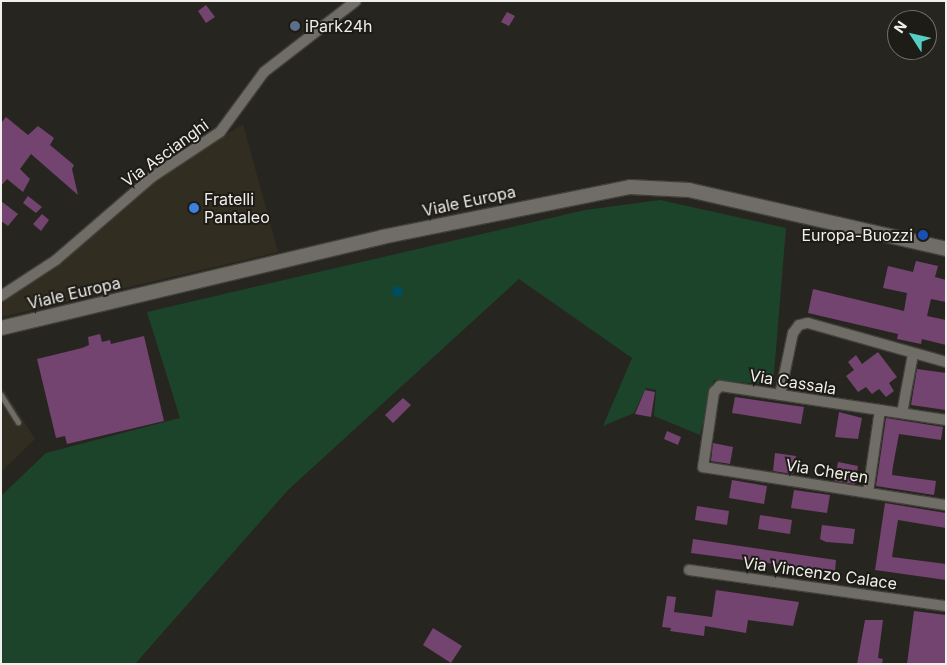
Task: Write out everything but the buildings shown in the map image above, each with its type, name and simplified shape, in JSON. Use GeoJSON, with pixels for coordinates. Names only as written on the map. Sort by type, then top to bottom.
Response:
{"type":"FeatureCollection","features":[{"type":"Feature","properties":{"kind":"main road","name":"Viale Europa"},"geometry":{"type":"LineString","coordinates":[[1,328],[392,235],[630,187],[689,190],[946,249]]}},
{"type":"Feature","properties":{"kind":"street","name":"Via Ascianghi"},"geometry":{"type":"LineString","coordinates":[[1,296],[56,260],[152,177],[220,132],[264,72],[356,1]]}},
{"type":"Feature","properties":{"kind":"street"},"geometry":{"type":"LineString","coordinates":[[780,395],[793,333],[799,325],[808,323],[946,362]]}},
{"type":"Feature","properties":{"kind":"street"},"geometry":{"type":"LineString","coordinates":[[902,413],[913,354]]}},
{"type":"Feature","properties":{"kind":"street","name":"Via Cassala"},"geometry":{"type":"LineString","coordinates":[[703,467],[714,392],[720,386],[946,420]]}},
{"type":"Feature","properties":{"kind":"street"},"geometry":{"type":"LineString","coordinates":[[868,492],[880,410]]}},
{"type":"Feature","properties":{"kind":"street","name":"Via Cheren"},"geometry":{"type":"LineString","coordinates":[[703,467],[946,505]]}},
{"type":"Feature","properties":{"kind":"street","name":"Via Vincenzo Calace"},"geometry":{"type":"LineString","coordinates":[[689,570],[946,606]]}},
{"type":"Feature","properties":{"kind":"lane"},"geometry":{"type":"LineString","coordinates":[[1,395],[18,422]]}},
{"type":"Feature","properties":{"kind":"shaded area","name":"Fratelli Pantaleo"},"geometry":{"type":"Polygon","coordinates":[[[243,124],[278,252],[1,317],[1,301],[91,237],[155,179],[243,124]]]}},
{"type":"Feature","properties":{"kind":"shaded area"},"geometry":{"type":"Polygon","coordinates":[[[1,385],[35,439],[1,472],[1,385]]]}},
{"type":"Feature","properties":{"kind":"green space"},"geometry":{"type":"Polygon","coordinates":[[[660,200],[786,228],[773,385],[714,380],[700,435],[654,416],[656,390],[646,388],[634,413],[603,426],[632,358],[519,279],[288,490],[135,664],[1,664],[1,496],[46,453],[180,418],[147,312],[585,210],[660,200]]]}},
{"type":"Feature","properties":{"kind":"water"},"geometry":{"type":"Polygon","coordinates":[[[397,285],[403,291],[397,297],[391,291],[397,285]]]}},
{"type":"Feature","properties":{"kind":"place","name":"iPark24h"},"geometry":{"type":"Point","coordinates":[295,26]}},
{"type":"Feature","properties":{"kind":"place","name":"Fratelli Pantaleo"},"geometry":{"type":"Point","coordinates":[194,208]}},
{"type":"Feature","properties":{"kind":"place","name":"Europa-Buozzi"},"geometry":{"type":"Point","coordinates":[923,235]}}]}
